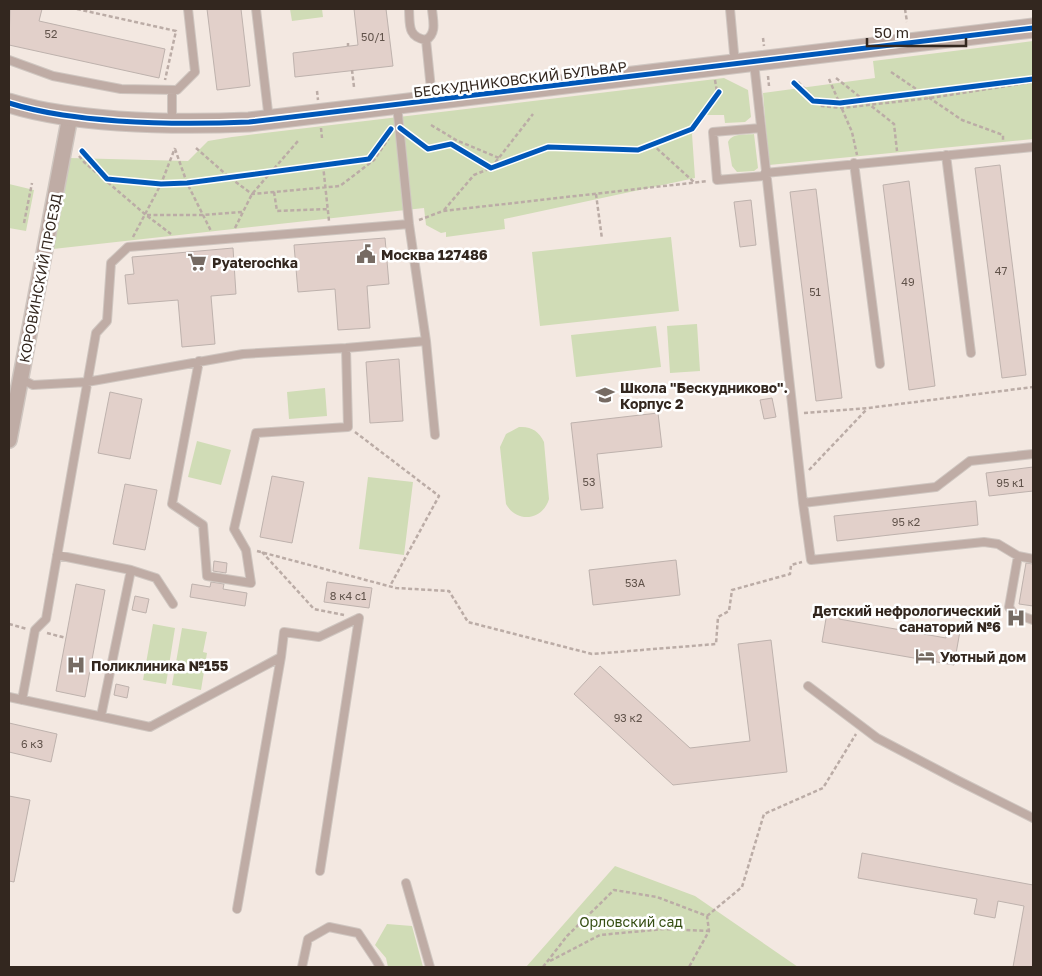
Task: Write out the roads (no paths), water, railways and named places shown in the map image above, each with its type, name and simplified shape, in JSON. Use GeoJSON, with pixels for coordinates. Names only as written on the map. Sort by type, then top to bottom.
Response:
{"type":"FeatureCollection","features":[{"type":"Feature","properties":{"kind":"street","name":"БЕСКУДНИКОВСКИЙ БУЛЬВАР"},"geometry":{"type":"LineString","coordinates":[[9,102],[39,111],[70,116],[202,124],[269,120],[735,64],[760,67],[1033,28]]}},
{"type":"Feature","properties":{"kind":"street","name":"КОРОВИНСКИЙ ПРОЕЗД"},"geometry":{"type":"LineString","coordinates":[[9,440],[70,116]]}},
{"type":"Feature","properties":{"kind":"lane"},"geometry":{"type":"LineString","coordinates":[[9,60],[53,76],[121,89],[177,90],[195,72],[188,9]]}},
{"type":"Feature","properties":{"kind":"lane"},"geometry":{"type":"LineString","coordinates":[[256,9],[269,120]]}},
{"type":"Feature","properties":{"kind":"lane"},"geometry":{"type":"LineString","coordinates":[[408,9],[411,32],[417,39],[426,40],[432,36],[434,29],[432,9]]}},
{"type":"Feature","properties":{"kind":"lane"},"geometry":{"type":"LineString","coordinates":[[730,9],[735,64]]}},
{"type":"Feature","properties":{"kind":"lane"},"geometry":{"type":"LineString","coordinates":[[426,40],[432,101]]}},
{"type":"Feature","properties":{"kind":"lane"},"geometry":{"type":"LineString","coordinates":[[760,67],[760,128],[792,414],[811,560],[984,542],[998,544],[1018,556],[1033,559]]}},
{"type":"Feature","properties":{"kind":"lane"},"geometry":{"type":"LineString","coordinates":[[172,91],[172,123]]}},
{"type":"Feature","properties":{"kind":"lane"},"geometry":{"type":"LineString","coordinates":[[397,105],[409,224],[426,341],[435,435]]}},
{"type":"Feature","properties":{"kind":"lane"},"geometry":{"type":"LineString","coordinates":[[760,128],[712,132],[717,180],[856,163],[1033,147]]}},
{"type":"Feature","properties":{"kind":"lane"},"geometry":{"type":"LineString","coordinates":[[946,155],[970,353]]}},
{"type":"Feature","properties":{"kind":"lane"},"geometry":{"type":"LineString","coordinates":[[856,163],[880,364]]}},
{"type":"Feature","properties":{"kind":"lane"},"geometry":{"type":"LineString","coordinates":[[22,700],[34,630],[46,618],[96,332],[107,321],[111,263],[128,247],[409,224]]}},
{"type":"Feature","properties":{"kind":"lane"},"geometry":{"type":"LineString","coordinates":[[21,379],[33,384],[87,382],[243,354],[426,341]]}},
{"type":"Feature","properties":{"kind":"lane"},"geometry":{"type":"LineString","coordinates":[[199,361],[172,504],[203,525],[207,576],[251,583],[246,550],[234,529],[256,433],[348,427],[346,348]]}},
{"type":"Feature","properties":{"kind":"lane"},"geometry":{"type":"LineString","coordinates":[[803,503],[936,487],[970,462],[1033,454]]}},
{"type":"Feature","properties":{"kind":"lane"},"geometry":{"type":"LineString","coordinates":[[57,555],[131,570],[156,578],[173,604]]}},
{"type":"Feature","properties":{"kind":"lane"},"geometry":{"type":"LineString","coordinates":[[1018,556],[1010,607],[1013,613],[1033,620]]}},
{"type":"Feature","properties":{"kind":"lane"},"geometry":{"type":"LineString","coordinates":[[101,716],[131,570]]}},
{"type":"Feature","properties":{"kind":"lane"},"geometry":{"type":"LineString","coordinates":[[237,909],[284,632],[319,637],[359,618],[320,871]]}},
{"type":"Feature","properties":{"kind":"lane"},"geometry":{"type":"LineString","coordinates":[[9,697],[150,727],[281,657]]}},
{"type":"Feature","properties":{"kind":"lane"},"geometry":{"type":"LineString","coordinates":[[808,686],[877,738],[1033,818]]}},
{"type":"Feature","properties":{"kind":"lane"},"geometry":{"type":"LineString","coordinates":[[406,884],[430,967]]}},
{"type":"Feature","properties":{"kind":"lane"},"geometry":{"type":"LineString","coordinates":[[302,967],[308,939],[329,927],[358,933],[380,967]]}},
{"type":"Feature","properties":{"kind":"place","name":"Москва 127486"},"geometry":{"type":"Point","coordinates":[366,254]}},
{"type":"Feature","properties":{"kind":"place","name":"Pyaterochka"},"geometry":{"type":"Point","coordinates":[197,262]}},
{"type":"Feature","properties":{"kind":"place","name":"Школа \"Бескудниково\". Корпус 2"},"geometry":{"type":"Point","coordinates":[605,395]}},
{"type":"Feature","properties":{"kind":"place","name":"Детский нефрологический санаторий №6"},"geometry":{"type":"Point","coordinates":[1016,618]}},
{"type":"Feature","properties":{"kind":"place","name":"Уютный дом"},"geometry":{"type":"Point","coordinates":[925,656]}},
{"type":"Feature","properties":{"kind":"place","name":"Поликлиника №155"},"geometry":{"type":"Point","coordinates":[76,665]}},
{"type":"Feature","properties":{"kind":"park label","name":"Орловский сад"},"geometry":{"type":"Point","coordinates":[631,921]}}]}
